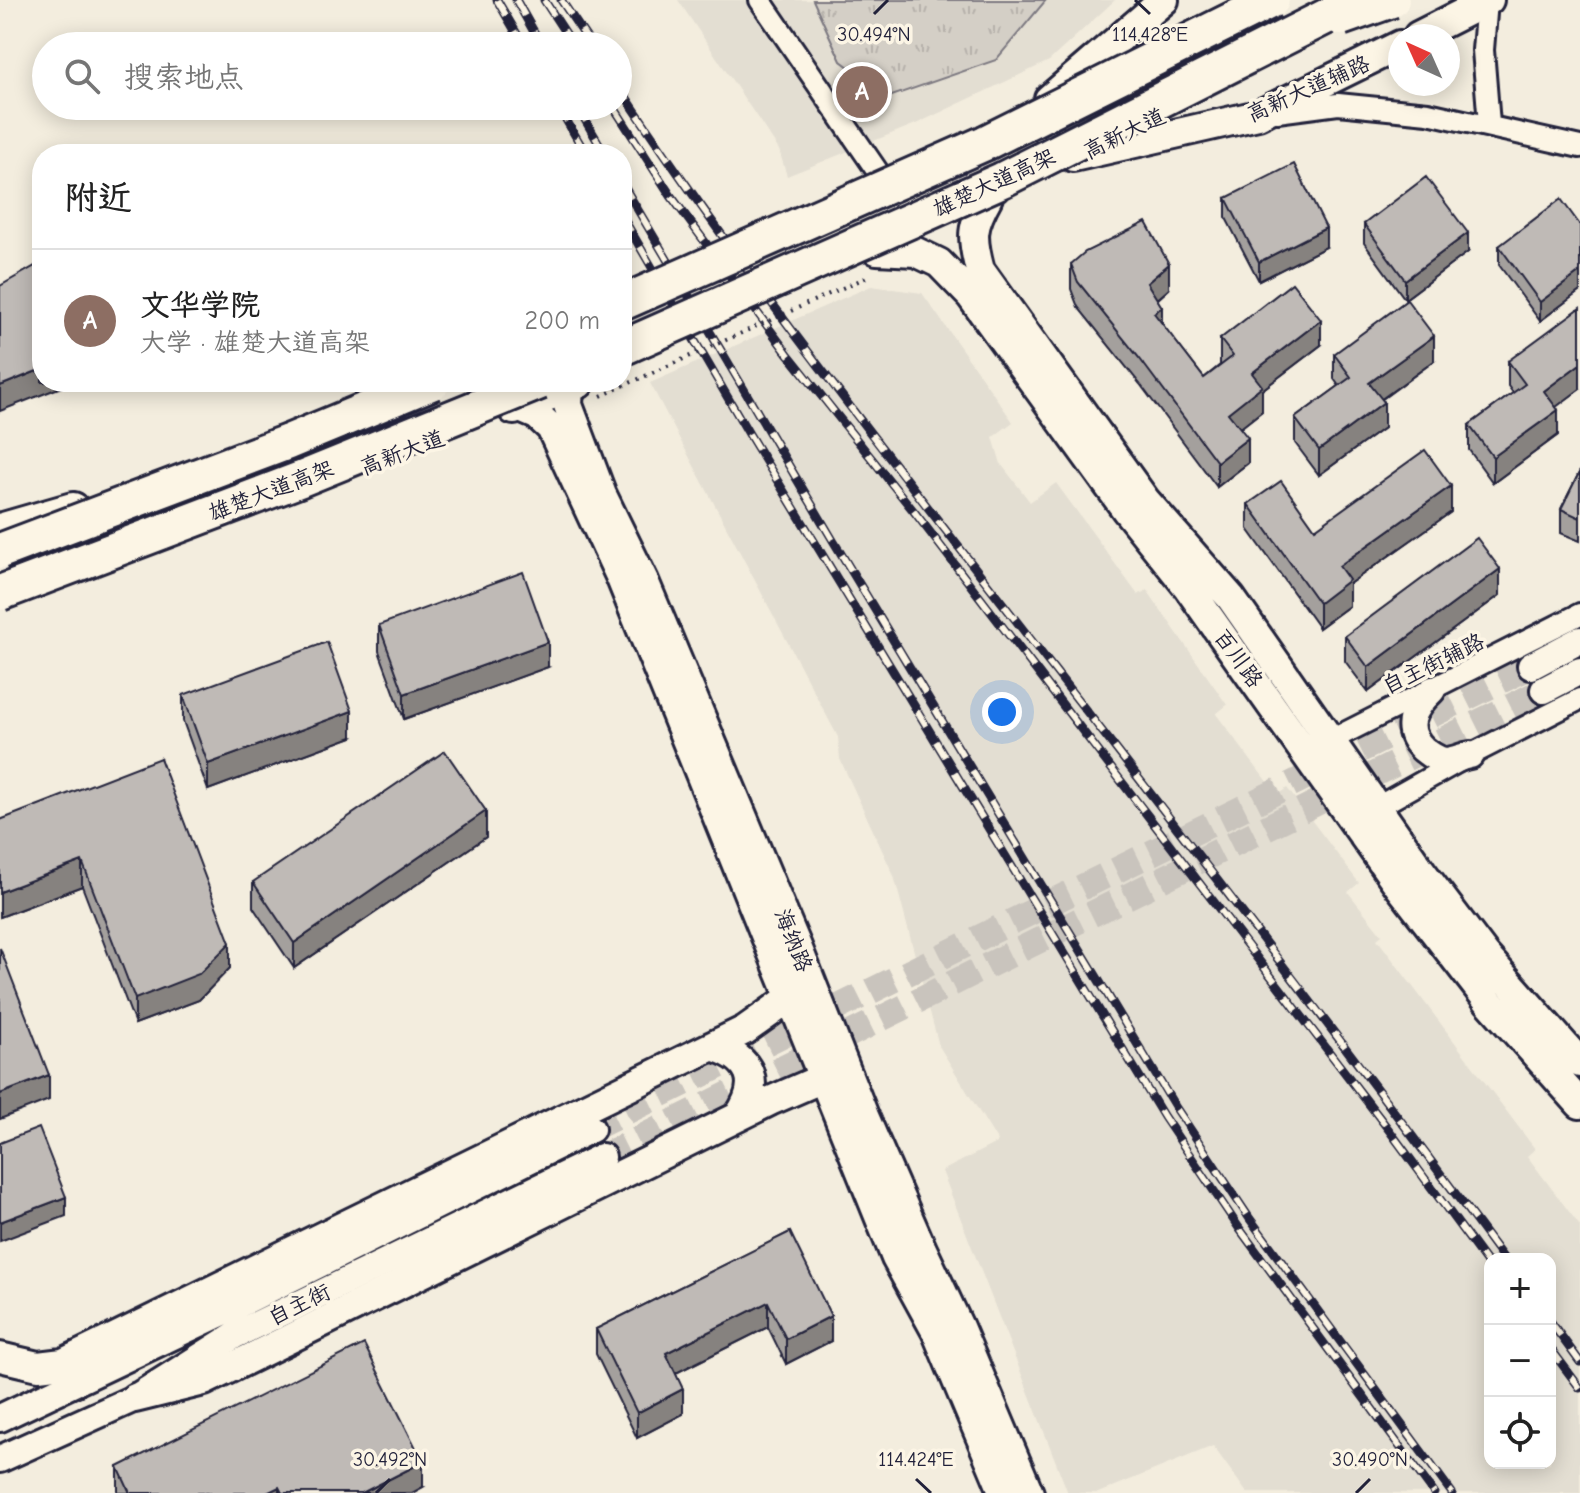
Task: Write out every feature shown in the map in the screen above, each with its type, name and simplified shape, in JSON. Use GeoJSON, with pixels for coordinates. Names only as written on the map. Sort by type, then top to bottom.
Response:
{"type":"FeatureCollection","features":[{"type":"Feature","properties":{"kind":"highway"},"geometry":{"type":"LineString","coordinates":[[1101,85],[1241,0]]}},
{"type":"Feature","properties":{"kind":"highway","name":"雄楚大道高架"},"geometry":{"type":"LineString","coordinates":[[632,299],[943,162],[1272,0]]}},
{"type":"Feature","properties":{"kind":"highway","name":"雄楚大道高架"},"geometry":{"type":"LineString","coordinates":[[632,344],[1002,180],[1359,0]]}},
{"type":"Feature","properties":{"kind":"highway"},"geometry":{"type":"LineString","coordinates":[[1298,32],[1389,0]]}},
{"type":"Feature","properties":{"kind":"highway","name":"雄楚大道高架"},"geometry":{"type":"LineString","coordinates":[[0,551],[288,442],[409,392]]}},
{"type":"Feature","properties":{"kind":"highway","name":"雄楚大道高架"},"geometry":{"type":"LineString","coordinates":[[0,593],[301,479],[557,392]]}},
{"type":"Feature","properties":{"kind":"main road"},"geometry":{"type":"LineString","coordinates":[[1049,99],[1164,0]]}},
{"type":"Feature","properties":{"kind":"main road"},"geometry":{"type":"LineString","coordinates":[[829,200],[1049,99],[1249,0]]}},
{"type":"Feature","properties":{"kind":"main road","name":"高新大道"},"geometry":{"type":"LineString","coordinates":[[867,262],[988,197],[1194,99],[1389,0]]}},
{"type":"Feature","properties":{"kind":"main road"},"geometry":{"type":"LineString","coordinates":[[1442,24],[1488,1]]}},
{"type":"Feature","properties":{"kind":"main road","name":"高新大道辅路"},"geometry":{"type":"LineString","coordinates":[[1073,157],[1258,115],[1388,51]]}},
{"type":"Feature","properties":{"kind":"main road","name":"百川路"},"geometry":{"type":"LineString","coordinates":[[988,197],[975,221],[972,243],[980,270],[1145,500],[1231,598],[1318,746],[1365,814],[1399,886],[1489,1002],[1580,1104]]}},
{"type":"Feature","properties":{"kind":"main road","name":"百川路"},"geometry":{"type":"LineString","coordinates":[[867,262],[916,252],[939,263],[964,288],[1127,511],[1318,746]]}},
{"type":"Feature","properties":{"kind":"main road"},"geometry":{"type":"LineString","coordinates":[[0,530],[100,502],[380,392]]}},
{"type":"Feature","properties":{"kind":"main road","name":"高新大道"},"geometry":{"type":"LineString","coordinates":[[0,606],[557,392]]}},
{"type":"Feature","properties":{"kind":"main road","name":"海纳路"},"geometry":{"type":"LineString","coordinates":[[559,392],[537,415],[551,428],[620,576],[692,750],[719,827],[802,993]]}},
{"type":"Feature","properties":{"kind":"main road","name":"海纳路"},"geometry":{"type":"LineString","coordinates":[[561,392],[602,495],[644,581],[834,1074],[896,1258],[936,1331],[1004,1493]]}},
{"type":"Feature","properties":{"kind":"main road"},"geometry":{"type":"LineString","coordinates":[[100,502],[77,527],[76,543],[88,553],[125,559]]}},
{"type":"Feature","properties":{"kind":"main road","name":"百川路"},"geometry":{"type":"LineString","coordinates":[[1365,814],[1422,872],[1485,955],[1580,1063]]}},
{"type":"Feature","properties":{"kind":"main road"},"geometry":{"type":"LineString","coordinates":[[0,1357],[38,1366],[63,1363],[745,1030],[802,993]]}},
{"type":"Feature","properties":{"kind":"main road"},"geometry":{"type":"LineString","coordinates":[[712,1046],[730,1052],[742,1062],[749,1074],[753,1088],[749,1101],[738,1117]]}},
{"type":"Feature","properties":{"kind":"main road"},"geometry":{"type":"LineString","coordinates":[[135,1398],[204,1381],[738,1117],[834,1074]]}},
{"type":"Feature","properties":{"kind":"main road","name":"海纳路"},"geometry":{"type":"LineString","coordinates":[[834,1074],[1029,1493]]}},
{"type":"Feature","properties":{"kind":"street"},"geometry":{"type":"LineString","coordinates":[[760,0],[882,178]]}},
{"type":"Feature","properties":{"kind":"street"},"geometry":{"type":"LineString","coordinates":[[1488,1],[1483,50],[1489,124]]}},
{"type":"Feature","properties":{"kind":"street"},"geometry":{"type":"LineString","coordinates":[[1258,115],[1338,104],[1428,113],[1489,124],[1580,147]]}},
{"type":"Feature","properties":{"kind":"street","name":"自主街辅路"},"geometry":{"type":"LineString","coordinates":[[1318,746],[1580,614]]}},
{"type":"Feature","properties":{"kind":"street"},"geometry":{"type":"LineString","coordinates":[[1531,666],[1580,640]]}},
{"type":"Feature","properties":{"kind":"street"},"geometry":{"type":"LineString","coordinates":[[1544,690],[1580,671]]}},
{"type":"Feature","properties":{"kind":"street"},"geometry":{"type":"LineString","coordinates":[[1432,690],[1416,705],[1412,718],[1411,732],[1417,743],[1429,754],[1444,761],[1470,755]]}},
{"type":"Feature","properties":{"kind":"street"},"geometry":{"type":"LineString","coordinates":[[1365,814],[1470,755],[1580,699]]}},
{"type":"Feature","properties":{"kind":"street","name":"自主街"},"geometry":{"type":"LineString","coordinates":[[0,1418],[221,1313],[591,1129]]}},
{"type":"Feature","properties":{"kind":"street","name":"自主街"},"geometry":{"type":"LineString","coordinates":[[0,1459],[135,1398],[235,1335],[602,1157]]}},
{"type":"Feature","properties":{"kind":"street"},"geometry":{"type":"LineString","coordinates":[[106,1343],[221,1313]]}},
{"type":"Feature","properties":{"kind":"path"},"geometry":{"type":"LineString","coordinates":[[632,381],[867,262]]}},
{"type":"Feature","properties":{"kind":"shaded area"},"geometry":{"type":"Polygon","coordinates":[[[678,0],[1115,0],[1049,61],[918,123],[787,176],[779,150],[678,0]]]}},
{"type":"Feature","properties":{"kind":"shaded area"},"geometry":{"type":"Polygon","coordinates":[[[871,286],[922,293],[1013,422],[993,437],[1001,464],[1030,502],[1056,483],[1138,595],[1147,590],[1227,705],[1216,714],[1277,795],[1287,788],[1359,883],[1348,892],[1382,935],[1377,939],[1535,1149],[1527,1156],[1580,1226],[1580,1493],[1247,1493],[1213,1446],[1098,1493],[1068,1493],[942,1171],[998,1142],[939,1046],[894,876],[840,759],[838,737],[650,383],[871,286]]]}},
{"type":"Feature","properties":{"kind":"green space"},"geometry":{"type":"Polygon","coordinates":[[[813,0],[1046,0],[996,60],[889,97],[841,61],[813,0]]]}},
{"type":"Feature","properties":{"kind":"building"},"geometry":{"type":"Polygon","coordinates":[[[1294,164],[1326,228],[1259,262],[1226,198],[1294,164]]]}},
{"type":"Feature","properties":{"kind":"building"},"geometry":{"type":"Polygon","coordinates":[[[1426,177],[1468,233],[1405,280],[1364,224],[1426,177]]]}},
{"type":"Feature","properties":{"kind":"building"},"geometry":{"type":"Polygon","coordinates":[[[1561,199],[1580,225],[1580,272],[1540,302],[1499,246],[1561,199]]]}},
{"type":"Feature","properties":{"kind":"building"},"geometry":{"type":"Polygon","coordinates":[[[1146,222],[1169,264],[1147,283],[1162,307],[1154,313],[1204,378],[1233,356],[1220,339],[1292,283],[1321,320],[1252,373],[1262,386],[1228,413],[1248,438],[1217,462],[1078,282],[1071,264],[1085,252],[1146,222]]]}},
{"type":"Feature","properties":{"kind":"building"},"geometry":{"type":"Polygon","coordinates":[[[32,268],[32,373],[0,386],[0,286],[32,268]]]}},
{"type":"Feature","properties":{"kind":"building"},"geometry":{"type":"Polygon","coordinates":[[[1407,300],[1434,336],[1369,383],[1384,402],[1319,450],[1295,418],[1351,377],[1334,354],[1407,300]]]}},
{"type":"Feature","properties":{"kind":"building"},"geometry":{"type":"Polygon","coordinates":[[[1580,308],[1580,364],[1544,391],[1558,410],[1493,457],[1469,425],[1525,384],[1508,361],[1580,308]]]}},
{"type":"Feature","properties":{"kind":"building"},"geometry":{"type":"Polygon","coordinates":[[[1425,450],[1451,486],[1339,566],[1349,580],[1319,603],[1248,504],[1281,481],[1315,529],[1425,450]]]}},
{"type":"Feature","properties":{"kind":"building"},"geometry":{"type":"Polygon","coordinates":[[[1580,471],[1580,518],[1561,509],[1580,471]]]}},
{"type":"Feature","properties":{"kind":"building"},"geometry":{"type":"Polygon","coordinates":[[[1477,538],[1500,569],[1368,667],[1345,636],[1477,538]]]}},
{"type":"Feature","properties":{"kind":"building"},"geometry":{"type":"Polygon","coordinates":[[[523,572],[548,642],[404,694],[379,625],[523,572]]]}},
{"type":"Feature","properties":{"kind":"building"},"geometry":{"type":"Polygon","coordinates":[[[327,642],[352,711],[208,764],[183,695],[327,642]]]}},
{"type":"Feature","properties":{"kind":"building"},"geometry":{"type":"Polygon","coordinates":[[[445,751],[486,811],[294,943],[253,882],[445,751]]]}},
{"type":"Feature","properties":{"kind":"building"},"geometry":{"type":"Polygon","coordinates":[[[160,758],[230,943],[199,974],[135,999],[82,861],[0,892],[0,820],[160,758]]]}},
{"type":"Feature","properties":{"kind":"building"},"geometry":{"type":"Polygon","coordinates":[[[0,948],[49,1075],[0,1094],[0,948]]]}},
{"type":"Feature","properties":{"kind":"building"},"geometry":{"type":"Polygon","coordinates":[[[39,1128],[66,1197],[0,1222],[0,1143],[39,1128]]]}},
{"type":"Feature","properties":{"kind":"building"},"geometry":{"type":"Polygon","coordinates":[[[790,1232],[831,1316],[786,1339],[768,1302],[666,1353],[683,1389],[637,1413],[596,1329],[790,1232]]]}},
{"type":"Feature","properties":{"kind":"building"},"geometry":{"type":"Polygon","coordinates":[[[364,1344],[423,1462],[362,1493],[282,1493],[279,1487],[267,1493],[130,1493],[118,1467],[364,1344]]]}},
{"type":"Feature","properties":{"kind":"tunnel"},"geometry":{"type":"LineString","coordinates":[[591,1129],[1531,666]]}},
{"type":"Feature","properties":{"kind":"tunnel"},"geometry":{"type":"LineString","coordinates":[[602,1157],[1544,690]]}},
{"type":"Feature","properties":{"kind":"railway"},"geometry":{"type":"LineString","coordinates":[[497,0],[516,32]]}},
{"type":"Feature","properties":{"kind":"railway"},"geometry":{"type":"LineString","coordinates":[[516,0],[534,32]]}},
{"type":"Feature","properties":{"kind":"railway"},"geometry":{"type":"LineString","coordinates":[[544,0],[565,32]]}},
{"type":"Feature","properties":{"kind":"railway"},"geometry":{"type":"LineString","coordinates":[[561,0],[583,32]]}},
{"type":"Feature","properties":{"kind":"railway"},"geometry":{"type":"LineString","coordinates":[[632,106],[719,231],[825,374],[1275,955],[1500,1253]]}},
{"type":"Feature","properties":{"kind":"railway"},"geometry":{"type":"LineString","coordinates":[[566,120],[580,144]]}},
{"type":"Feature","properties":{"kind":"railway"},"geometry":{"type":"LineString","coordinates":[[585,120],[599,144]]}},
{"type":"Feature","properties":{"kind":"railway"},"geometry":{"type":"LineString","coordinates":[[622,120],[671,196],[788,354],[916,514],[1389,1130],[1484,1259]]}},
{"type":"Feature","properties":{"kind":"railway"},"geometry":{"type":"LineString","coordinates":[[632,200],[834,542],[1176,1108],[1250,1219],[1452,1493]]}},
{"type":"Feature","properties":{"kind":"railway"},"geometry":{"type":"LineString","coordinates":[[632,233],[749,434],[1164,1117],[1239,1228],[1434,1493]]}},
{"type":"Feature","properties":{"kind":"railway"},"geometry":{"type":"LineString","coordinates":[[1553,1325],[1580,1362]]}},
{"type":"Feature","properties":{"kind":"railway"},"geometry":{"type":"LineString","coordinates":[[1556,1356],[1580,1388]]}},
{"type":"Feature","properties":{"kind":"place","name":"文华学院"},"geometry":{"type":"Point","coordinates":[862,92]}}]}
